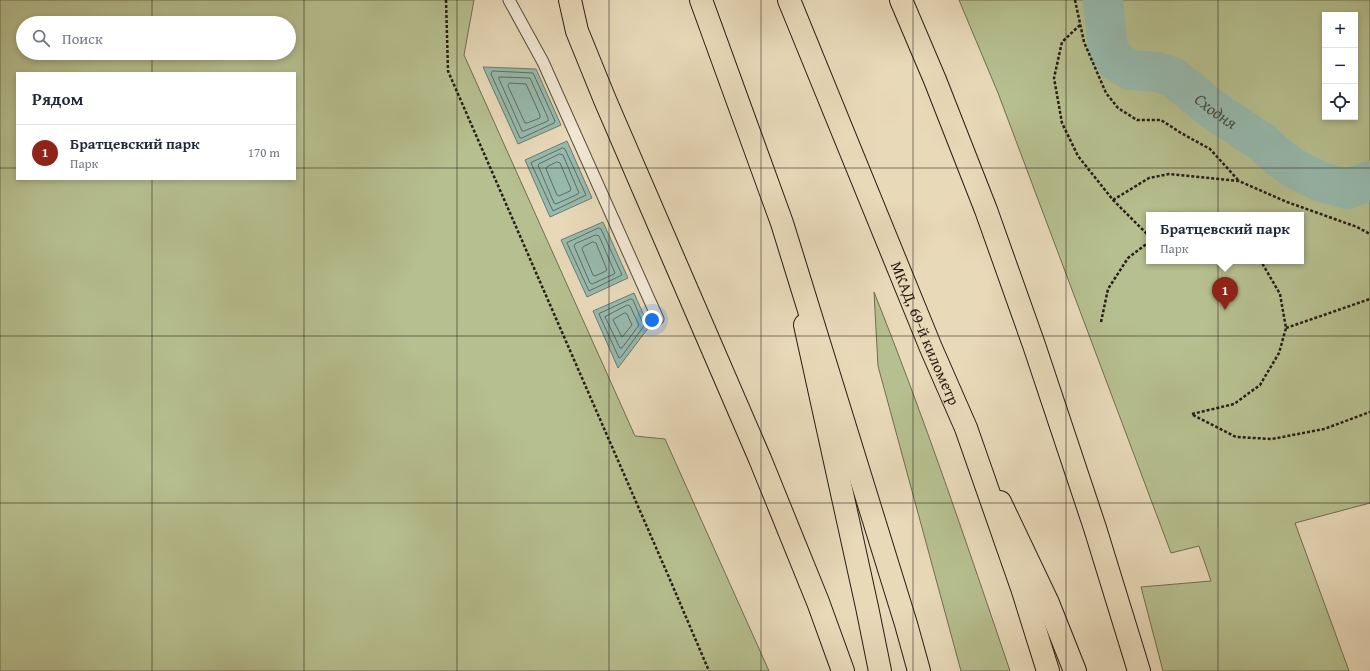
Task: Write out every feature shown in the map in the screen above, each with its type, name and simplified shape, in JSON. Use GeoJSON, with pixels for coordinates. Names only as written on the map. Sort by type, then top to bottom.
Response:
{"type":"FeatureCollection","features":[{"type":"Feature","properties":{"kind":"main road"},"geometry":{"type":"LineString","coordinates":[[570,0],[577,31],[604,100],[734,399],[818,602],[843,671]]}},
{"type":"Feature","properties":{"kind":"main road"},"geometry":{"type":"LineString","coordinates":[[701,0],[782,223],[904,617],[919,671]]}},
{"type":"Feature","properties":{"kind":"main road","name":"МКАД, 69-й километр"},"geometry":{"type":"LineString","coordinates":[[789,0],[925,334],[966,428],[1022,588],[1048,671]]}},
{"type":"Feature","properties":{"kind":"main road"},"geometry":{"type":"LineString","coordinates":[[901,0],[935,80],[986,210],[1034,345],[1095,528],[1139,671]]}},
{"type":"Feature","properties":{"kind":"main road"},"geometry":{"type":"LineString","coordinates":[[782,223],[880,671]]}},
{"type":"Feature","properties":{"kind":"main road"},"geometry":{"type":"LineString","coordinates":[[966,428],[1048,603],[1075,671]]}},
{"type":"Feature","properties":{"kind":"lane"},"geometry":{"type":"LineString","coordinates":[[508,0],[543,62],[658,320]]}},
{"type":"Feature","properties":{"kind":"path"},"geometry":{"type":"LineString","coordinates":[[446,0],[448,71],[709,671]]}},
{"type":"Feature","properties":{"kind":"path"},"geometry":{"type":"LineString","coordinates":[[1075,0],[1084,42],[1106,93],[1118,108],[1137,120],[1161,120],[1180,133],[1210,149],[1239,181]]}},
{"type":"Feature","properties":{"kind":"path"},"geometry":{"type":"LineString","coordinates":[[1080,24],[1062,42],[1054,78],[1062,123],[1078,156],[1113,200],[1146,233]]}},
{"type":"Feature","properties":{"kind":"path"},"geometry":{"type":"LineString","coordinates":[[1113,200],[1149,178],[1169,174],[1239,181],[1287,202],[1357,227],[1370,234]]}},
{"type":"Feature","properties":{"kind":"path"},"geometry":{"type":"LineString","coordinates":[[1101,322],[1108,289],[1128,258],[1146,244]]}},
{"type":"Feature","properties":{"kind":"path"},"geometry":{"type":"LineString","coordinates":[[1263,264],[1280,294],[1286,328],[1280,353],[1260,385],[1234,404],[1192,414],[1236,437],[1272,440],[1324,429],[1370,412]]}},
{"type":"Feature","properties":{"kind":"path"},"geometry":{"type":"LineString","coordinates":[[1286,328],[1370,299]]}},
{"type":"Feature","properties":{"kind":"green space"},"geometry":{"type":"Polygon","coordinates":[[[0,0],[474,0],[464,55],[635,436],[665,439],[769,671],[0,671],[0,0]]]}},
{"type":"Feature","properties":{"kind":"green space"},"geometry":{"type":"Polygon","coordinates":[[[959,0],[1370,0],[1370,503],[1295,523],[1349,671],[1163,671],[1141,587],[1211,581],[1199,546],[1171,553],[998,93],[959,0]]]}},
{"type":"Feature","properties":{"kind":"green space"},"geometry":{"type":"Polygon","coordinates":[[[874,292],[928,433],[1010,671],[961,671],[878,366],[874,292]]]}},
{"type":"Feature","properties":{"kind":"water"},"geometry":{"type":"Polygon","coordinates":[[[483,67],[536,69],[561,125],[518,144],[483,67]]]}},
{"type":"Feature","properties":{"kind":"water"},"geometry":{"type":"Polygon","coordinates":[[[567,141],[592,198],[550,217],[525,160],[567,141]]]}},
{"type":"Feature","properties":{"kind":"water"},"geometry":{"type":"Polygon","coordinates":[[[603,222],[628,278],[587,297],[561,240],[603,222]]]}},
{"type":"Feature","properties":{"kind":"water"},"geometry":{"type":"Polygon","coordinates":[[[634,293],[649,327],[618,368],[593,311],[634,293]]]}},
{"type":"Feature","properties":{"kind":"waterway","name":"Сходня"},"geometry":{"type":"LineString","coordinates":[[1103,0],[1108,49],[1116,61],[1130,70],[1157,72],[1173,77],[1212,109],[1262,142],[1278,157],[1297,170],[1321,182],[1347,189],[1370,181]]}},
{"type":"Feature","properties":{"kind":"place","name":"Братцевский парк"},"geometry":{"type":"Point","coordinates":[1225,310]}}]}
